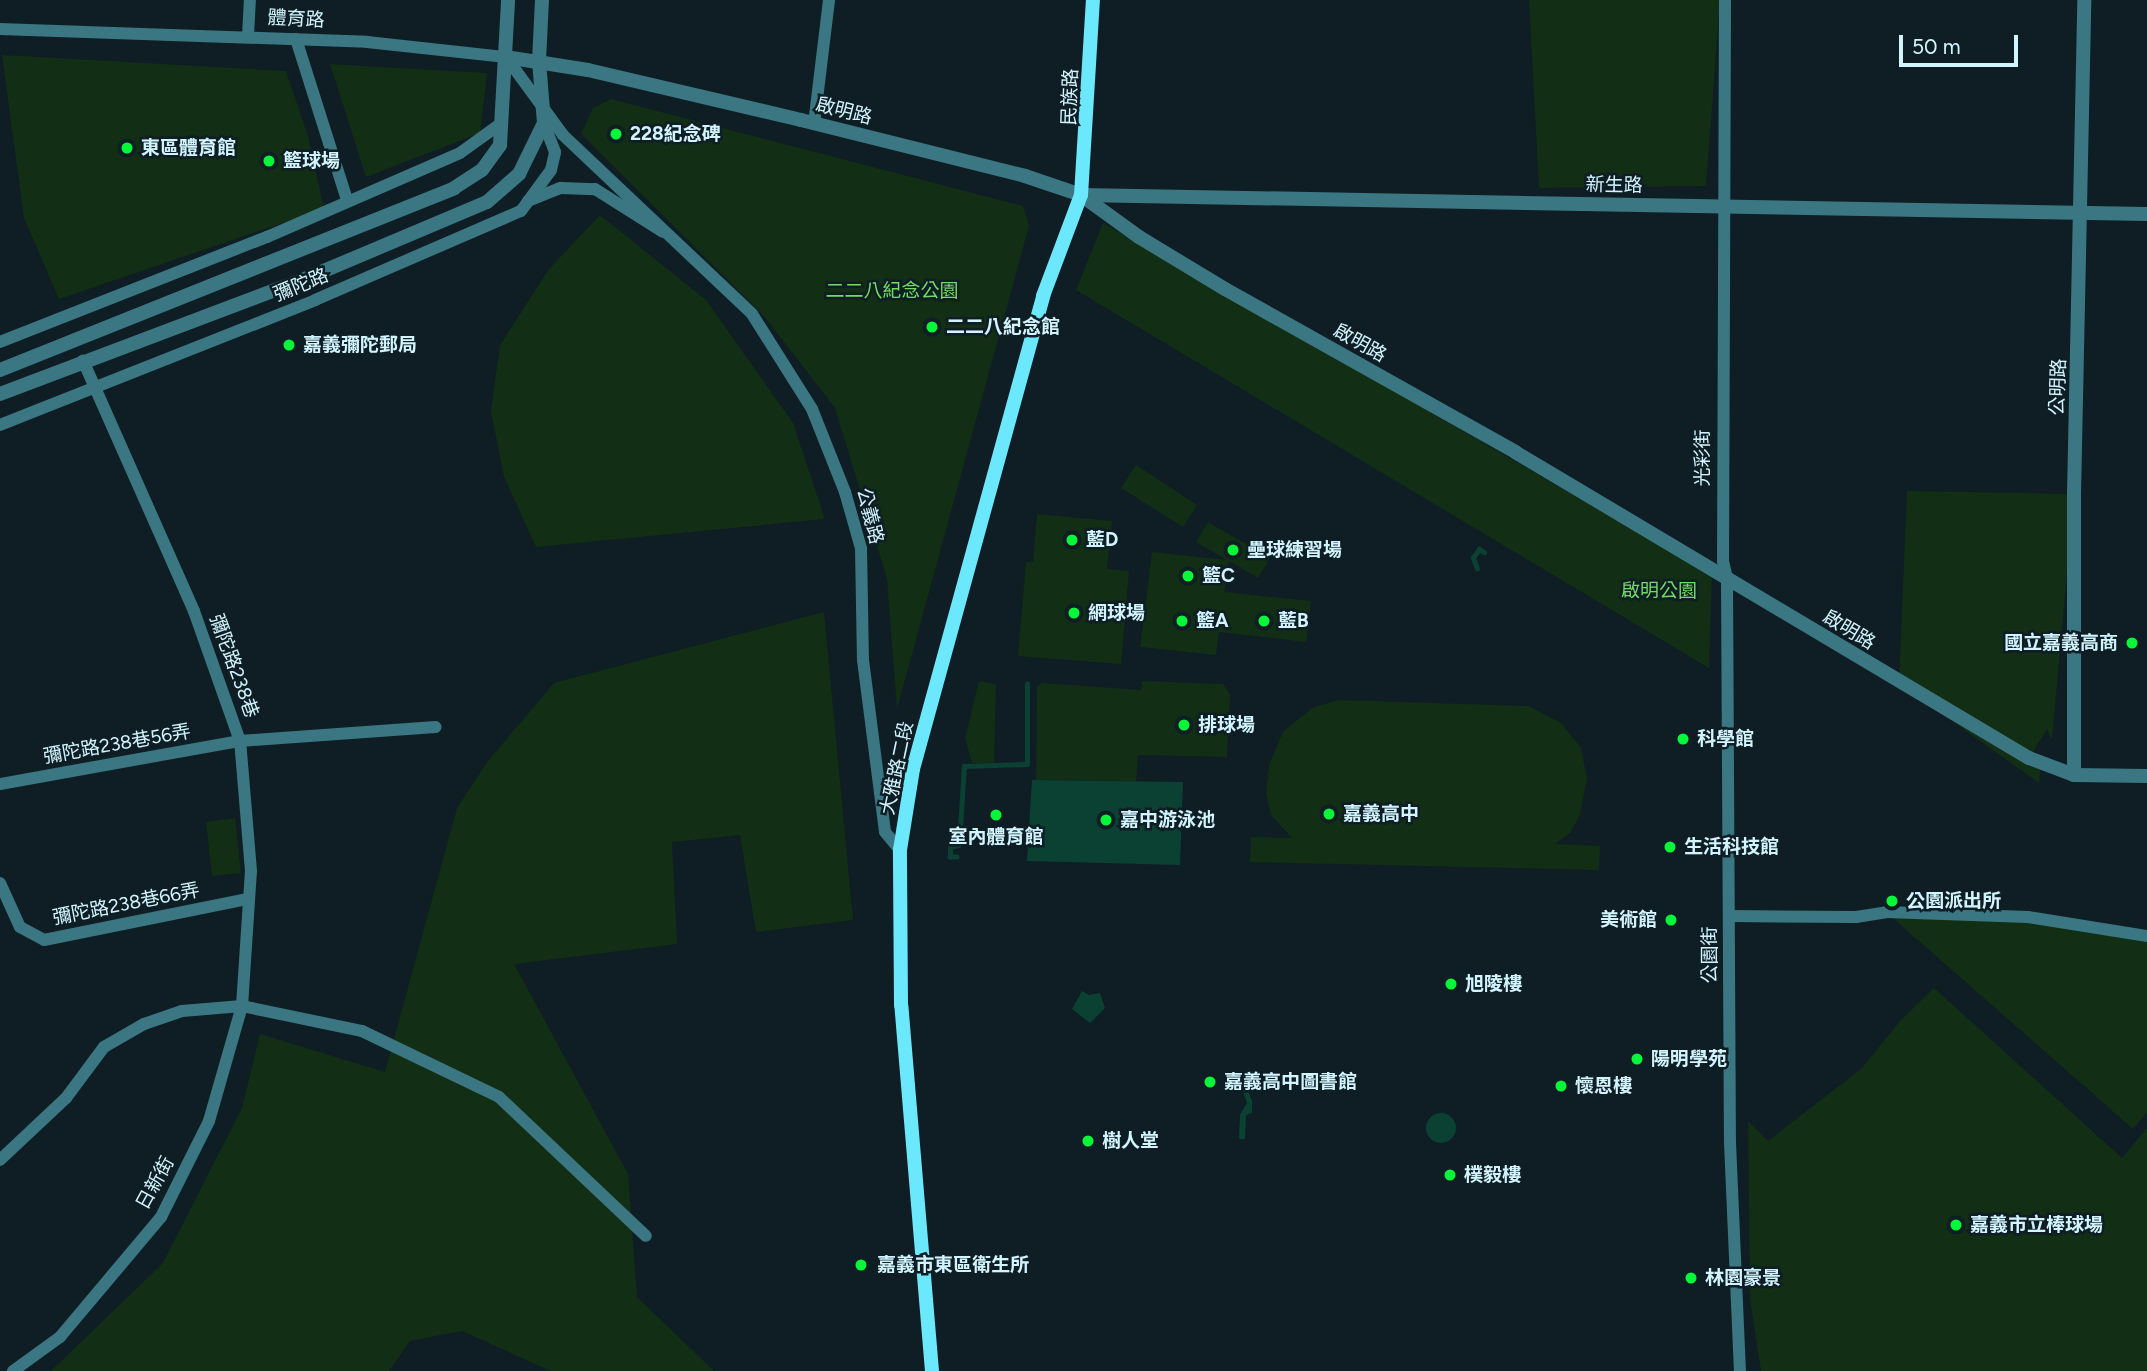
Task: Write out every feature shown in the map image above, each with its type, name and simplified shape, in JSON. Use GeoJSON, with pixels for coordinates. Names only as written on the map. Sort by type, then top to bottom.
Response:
{"type":"FeatureCollection","features":[{"type":"Feature","properties":{"kind":"main road","name":"民族路"},"geometry":{"type":"LineString","coordinates":[[1081,195],[1093,0]]}},
{"type":"Feature","properties":{"kind":"main road","name":"大雅路二段"},"geometry":{"type":"LineString","coordinates":[[932,1371],[901,1005],[900,850],[913,769],[1036,323],[1081,195]]}},
{"type":"Feature","properties":{"kind":"street"},"geometry":{"type":"LineString","coordinates":[[248,36],[250,0]]}},
{"type":"Feature","properties":{"kind":"street","name":"彌陀路"},"geometry":{"type":"LineString","coordinates":[[0,370],[454,188],[482,170],[499,145],[508,0]]}},
{"type":"Feature","properties":{"kind":"street","name":"彌陀路"},"geometry":{"type":"LineString","coordinates":[[0,425],[405,262],[521,211],[551,170],[555,152],[544,123],[542,106],[539,61],[542,0]]}},
{"type":"Feature","properties":{"kind":"street"},"geometry":{"type":"LineString","coordinates":[[814,124],[830,0]]}},
{"type":"Feature","properties":{"kind":"street","name":"光彩街"},"geometry":{"type":"LineString","coordinates":[[1725,0],[1723,561],[1727,579],[1730,916]]}},
{"type":"Feature","properties":{"kind":"street","name":"公明路"},"geometry":{"type":"LineString","coordinates":[[2074,775],[2074,494],[2083,213],[2084,0]]}},
{"type":"Feature","properties":{"kind":"street","name":"體育路"},"geometry":{"type":"LineString","coordinates":[[0,29],[248,36],[506,57]]}},
{"type":"Feature","properties":{"kind":"street"},"geometry":{"type":"LineString","coordinates":[[296,39],[347,200]]}},
{"type":"Feature","properties":{"kind":"street","name":"啟明路"},"geometry":{"type":"LineString","coordinates":[[506,57],[539,61],[814,124],[1026,176],[1081,195],[1160,250],[1515,452],[2029,758],[2074,775],[2147,776]]}},
{"type":"Feature","properties":{"kind":"street","name":"公義路"},"geometry":{"type":"LineString","coordinates":[[506,57],[563,135],[677,239],[751,314],[812,409],[845,492],[861,548],[863,660],[885,832],[900,850]]}},
{"type":"Feature","properties":{"kind":"street","name":"彌陀路"},"geometry":{"type":"LineString","coordinates":[[0,394],[307,278],[487,202],[519,174],[544,123]]}},
{"type":"Feature","properties":{"kind":"street"},"geometry":{"type":"LineString","coordinates":[[0,342],[267,237],[460,153],[500,124]]}},
{"type":"Feature","properties":{"kind":"street","name":"公義路"},"geometry":{"type":"LineString","coordinates":[[528,201],[561,188],[595,189],[634,217],[677,239]]}},
{"type":"Feature","properties":{"kind":"street","name":"新生路"},"geometry":{"type":"LineString","coordinates":[[1081,195],[2147,214]]}},
{"type":"Feature","properties":{"kind":"street","name":"彌陀路238巷"},"geometry":{"type":"LineString","coordinates":[[83,361],[194,611],[240,741],[251,871],[242,1006]]}},
{"type":"Feature","properties":{"kind":"street","name":"彌陀路238巷56弄"},"geometry":{"type":"LineString","coordinates":[[0,784],[240,741],[436,727]]}},
{"type":"Feature","properties":{"kind":"street","name":"彌陀路238巷66弄"},"geometry":{"type":"LineString","coordinates":[[0,883],[20,927],[44,940],[248,899]]}},
{"type":"Feature","properties":{"kind":"street","name":"公園街"},"geometry":{"type":"LineString","coordinates":[[1741,1371],[1730,1143],[1730,916],[1856,917],[1886,912],[2028,917],[2147,936]]}},
{"type":"Feature","properties":{"kind":"street"},"geometry":{"type":"LineString","coordinates":[[0,1160],[66,1098],[104,1047],[144,1024],[182,1011],[242,1006],[362,1031],[499,1097],[646,1236]]}},
{"type":"Feature","properties":{"kind":"street","name":"日新街"},"geometry":{"type":"LineString","coordinates":[[13,1371],[60,1337],[161,1217],[209,1121],[242,1006]]}},
{"type":"Feature","properties":{"kind":"green space"},"geometry":{"type":"Polygon","coordinates":[[[1529,0],[1720,0],[1706,186],[1539,188],[1529,0]]]}},
{"type":"Feature","properties":{"kind":"green space"},"geometry":{"type":"Polygon","coordinates":[[[2,55],[286,71],[308,136],[324,209],[59,299],[24,218],[2,55]]]}},
{"type":"Feature","properties":{"kind":"green space"},"geometry":{"type":"Polygon","coordinates":[[[330,64],[487,73],[480,133],[366,177],[330,64]]]}},
{"type":"Feature","properties":{"kind":"green space","name":"二二八紀念公園"},"geometry":{"type":"Polygon","coordinates":[[[611,99],[1023,206],[1029,226],[897,709],[887,579],[835,408],[764,316],[581,134],[593,108],[611,99]]]}},
{"type":"Feature","properties":{"kind":"green space"},"geometry":{"type":"Polygon","coordinates":[[[600,215],[706,300],[793,423],[825,519],[536,547],[504,477],[491,411],[500,345],[549,269],[600,215]]]}},
{"type":"Feature","properties":{"kind":"green space","name":"啟明公園"},"geometry":{"type":"Polygon","coordinates":[[[1103,223],[1712,575],[1709,668],[1076,290],[1103,223]]]}},
{"type":"Feature","properties":{"kind":"green space"},"geometry":{"type":"Polygon","coordinates":[[[1136,465],[1197,505],[1183,527],[1121,488],[1136,465]]]}},
{"type":"Feature","properties":{"kind":"green space"},"geometry":{"type":"Polygon","coordinates":[[[1907,491],[2074,494],[2052,740],[2047,729],[2029,758],[2041,763],[2039,783],[1899,683],[1907,491]]]}},
{"type":"Feature","properties":{"kind":"green space","name":"網球場"},"geometry":{"type":"Polygon","coordinates":[[[1037,514],[1112,521],[1107,569],[1129,571],[1121,664],[1018,656],[1026,562],[1033,562],[1037,514]]]}},
{"type":"Feature","properties":{"kind":"green space"},"geometry":{"type":"Polygon","coordinates":[[[1208,522],[1270,558],[1258,578],[1229,561],[1224,592],[1311,601],[1306,642],[1219,632],[1216,655],[1140,647],[1152,552],[1227,560],[1196,542],[1208,522]]]}},
{"type":"Feature","properties":{"kind":"green space"},"geometry":{"type":"Polygon","coordinates":[[[824,612],[853,920],[756,932],[740,835],[672,842],[677,944],[514,964],[628,1174],[637,1297],[714,1371],[551,1371],[462,1331],[410,1341],[389,1371],[51,1371],[163,1263],[242,1108],[260,1034],[385,1072],[457,808],[488,761],[554,683],[824,612]]]}},
{"type":"Feature","properties":{"kind":"green space"},"geometry":{"type":"Polygon","coordinates":[[[979,681],[996,684],[994,763],[972,763],[965,738],[979,681]]]}},
{"type":"Feature","properties":{"kind":"green space"},"geometry":{"type":"Polygon","coordinates":[[[1142,681],[1223,684],[1230,695],[1227,757],[1138,755],[1136,781],[1036,780],[1037,687],[1042,683],[1141,690],[1142,681]]]}},
{"type":"Feature","properties":{"kind":"green space"},"geometry":{"type":"Polygon","coordinates":[[[1339,700],[1528,706],[1561,723],[1581,748],[1587,778],[1580,815],[1570,833],[1555,844],[1600,846],[1599,870],[1250,862],[1251,837],[1292,838],[1271,815],[1266,794],[1269,765],[1283,732],[1312,708],[1339,700]]]}},
{"type":"Feature","properties":{"kind":"green space"},"geometry":{"type":"Polygon","coordinates":[[[235,818],[241,873],[212,876],[206,822],[235,818]]]}},
{"type":"Feature","properties":{"kind":"green space"},"geometry":{"type":"Polygon","coordinates":[[[1886,912],[2046,920],[2147,936],[2147,1112],[2133,1129],[1886,912]]]}},
{"type":"Feature","properties":{"kind":"green space","name":"嘉義市立棒球場"},"geometry":{"type":"Polygon","coordinates":[[[1934,988],[2122,1158],[2147,1128],[2147,1371],[1761,1371],[1750,1299],[1748,1121],[1768,1141],[1862,1068],[1900,1021],[1934,988]]]}},
{"type":"Feature","properties":{"kind":"shaded area","name":"嘉中游泳池"},"geometry":{"type":"Polygon","coordinates":[[[1032,780],[1183,782],[1180,865],[1027,861],[1032,780]]]}},
{"type":"Feature","properties":{"kind":"shaded area"},"geometry":{"type":"Polygon","coordinates":[[[1082,991],[1089,995],[1100,993],[1105,1008],[1090,1023],[1072,1009],[1082,991]]]}},
{"type":"Feature","properties":{"kind":"shaded area"},"geometry":{"type":"Polygon","coordinates":[[[1239,1080],[1244,1080],[1252,1101],[1252,1113],[1246,1115],[1245,1139],[1239,1139],[1240,1115],[1247,1103],[1239,1080]]]}},
{"type":"Feature","properties":{"kind":"shaded area"},"geometry":{"type":"Polygon","coordinates":[[[1441,1113],[1452,1117],[1456,1128],[1452,1139],[1441,1143],[1430,1139],[1426,1128],[1430,1117],[1441,1113]]]}},
{"type":"Feature","properties":{"kind":"waterway"},"geometry":{"type":"LineString","coordinates":[[1477,569],[1473,558],[1479,549],[1484,552]]}},
{"type":"Feature","properties":{"kind":"waterway"},"geometry":{"type":"LineString","coordinates":[[957,857],[950,857],[950,847],[959,845],[964,766],[1027,764],[1027,684]]}},
{"type":"Feature","properties":{"kind":"place","name":"228紀念碑"},"geometry":{"type":"Point","coordinates":[616,134]}},
{"type":"Feature","properties":{"kind":"place","name":"東區體育館"},"geometry":{"type":"Point","coordinates":[127,148]}},
{"type":"Feature","properties":{"kind":"place","name":"籃球場"},"geometry":{"type":"Point","coordinates":[269,161]}},
{"type":"Feature","properties":{"kind":"place","name":"二二八紀念館"},"geometry":{"type":"Point","coordinates":[932,327]}},
{"type":"Feature","properties":{"kind":"place","name":"嘉義彌陀郵局"},"geometry":{"type":"Point","coordinates":[289,345]}},
{"type":"Feature","properties":{"kind":"place","name":"藍D"},"geometry":{"type":"Point","coordinates":[1072,540]}},
{"type":"Feature","properties":{"kind":"place","name":"壘球練習場"},"geometry":{"type":"Point","coordinates":[1233,550]}},
{"type":"Feature","properties":{"kind":"place","name":"籃C"},"geometry":{"type":"Point","coordinates":[1188,576]}},
{"type":"Feature","properties":{"kind":"place","name":"網球場"},"geometry":{"type":"Point","coordinates":[1074,613]}},
{"type":"Feature","properties":{"kind":"place","name":"籃A"},"geometry":{"type":"Point","coordinates":[1182,621]}},
{"type":"Feature","properties":{"kind":"place","name":"藍B"},"geometry":{"type":"Point","coordinates":[1264,621]}},
{"type":"Feature","properties":{"kind":"place","name":"國立嘉義高商"},"geometry":{"type":"Point","coordinates":[2132,643]}},
{"type":"Feature","properties":{"kind":"place","name":"排球場"},"geometry":{"type":"Point","coordinates":[1184,725]}},
{"type":"Feature","properties":{"kind":"place","name":"科學館"},"geometry":{"type":"Point","coordinates":[1683,739]}},
{"type":"Feature","properties":{"kind":"place","name":"嘉義高中"},"geometry":{"type":"Point","coordinates":[1329,814]}},
{"type":"Feature","properties":{"kind":"place","name":"室內體育館"},"geometry":{"type":"Point","coordinates":[996,815]}},
{"type":"Feature","properties":{"kind":"place","name":"嘉中游泳池"},"geometry":{"type":"Point","coordinates":[1106,820]}},
{"type":"Feature","properties":{"kind":"place","name":"生活科技館"},"geometry":{"type":"Point","coordinates":[1670,847]}},
{"type":"Feature","properties":{"kind":"place","name":"公園派出所"},"geometry":{"type":"Point","coordinates":[1892,901]}},
{"type":"Feature","properties":{"kind":"place","name":"美術館"},"geometry":{"type":"Point","coordinates":[1671,920]}},
{"type":"Feature","properties":{"kind":"place","name":"旭陵樓"},"geometry":{"type":"Point","coordinates":[1451,984]}},
{"type":"Feature","properties":{"kind":"place","name":"陽明學苑"},"geometry":{"type":"Point","coordinates":[1637,1059]}},
{"type":"Feature","properties":{"kind":"place","name":"嘉義高中圖書館"},"geometry":{"type":"Point","coordinates":[1210,1082]}},
{"type":"Feature","properties":{"kind":"place","name":"懷恩樓"},"geometry":{"type":"Point","coordinates":[1561,1086]}},
{"type":"Feature","properties":{"kind":"place","name":"樹人堂"},"geometry":{"type":"Point","coordinates":[1088,1141]}},
{"type":"Feature","properties":{"kind":"place","name":"樸毅樓"},"geometry":{"type":"Point","coordinates":[1450,1175]}},
{"type":"Feature","properties":{"kind":"place","name":"嘉義市立棒球場"},"geometry":{"type":"Point","coordinates":[1956,1225]}},
{"type":"Feature","properties":{"kind":"place","name":"嘉義市東區衛生所"},"geometry":{"type":"Point","coordinates":[861,1265]}},
{"type":"Feature","properties":{"kind":"place","name":"林園豪景"},"geometry":{"type":"Point","coordinates":[1691,1278]}}]}
